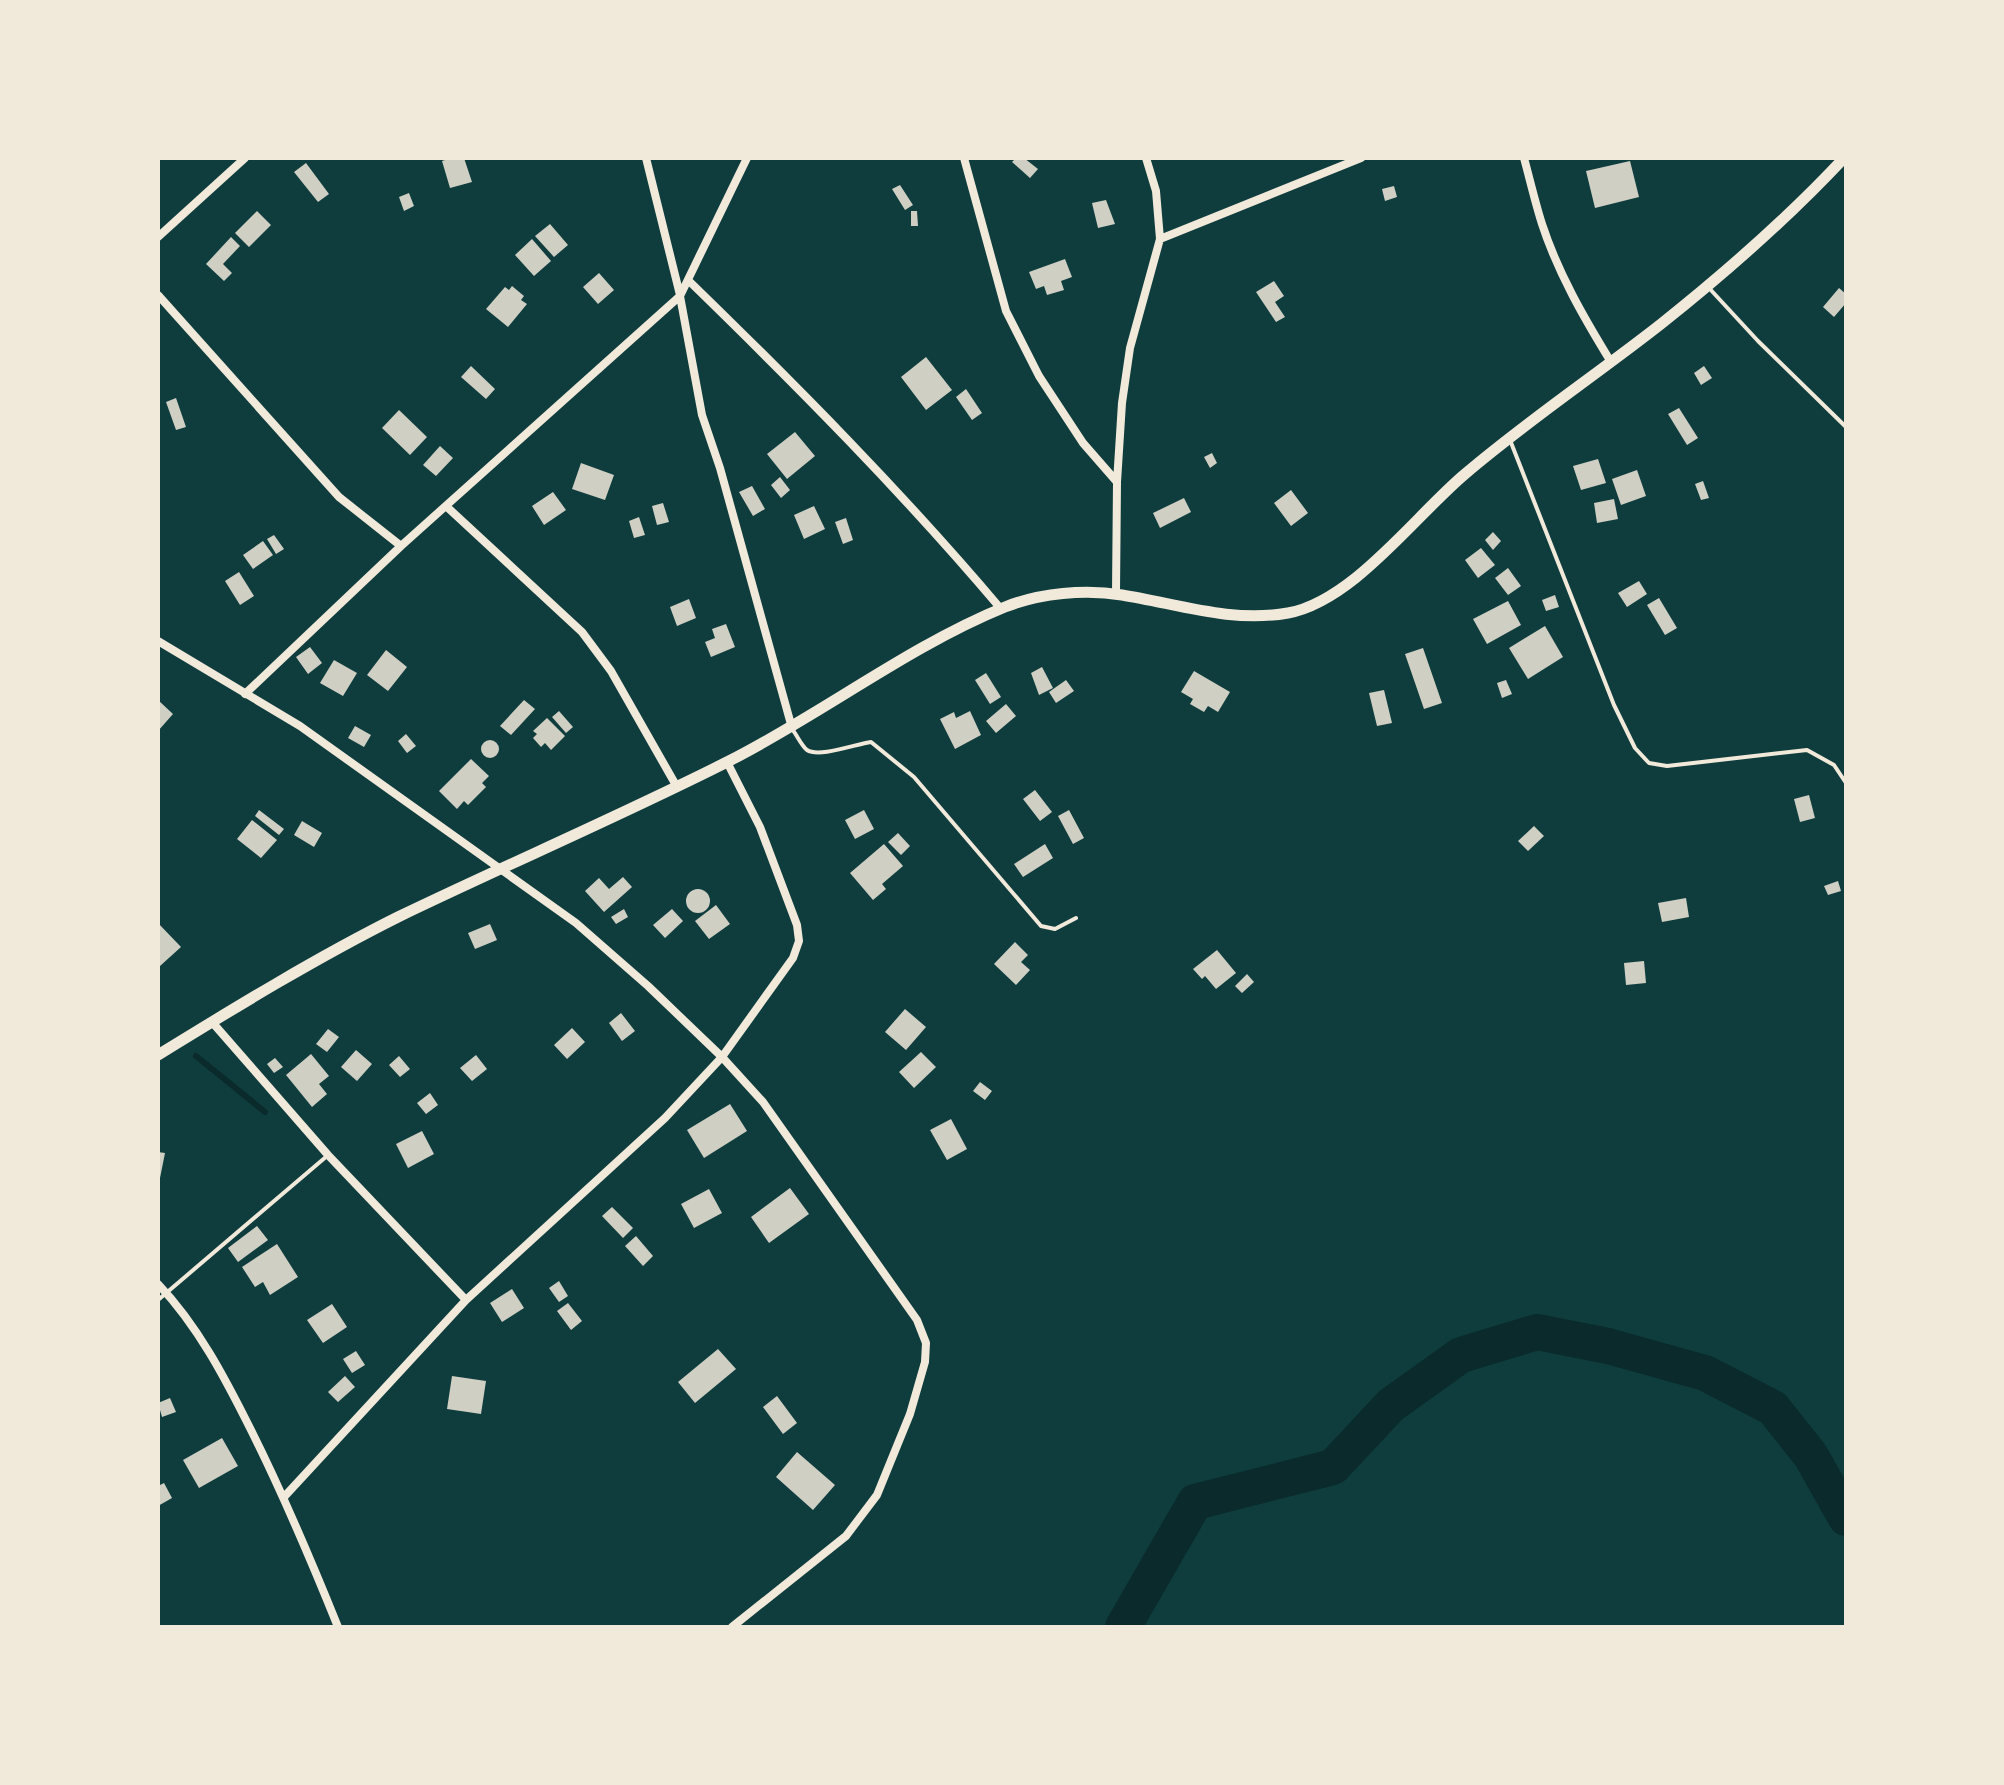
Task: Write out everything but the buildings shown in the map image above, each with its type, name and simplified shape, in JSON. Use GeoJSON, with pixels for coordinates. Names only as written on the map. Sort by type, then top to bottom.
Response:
{"type":"FeatureCollection","features":[{"type":"Feature","properties":{"kind":"main road"},"geometry":{"type":"LineString","coordinates":[[158,1055],[394,920],[727,762],[792,728],[897,664],[1001,609],[1046,596],[1116,593],[1225,615],[1287,613],[1308,608],[1333,594],[1363,570],[1462,476],[1509,438],[1707,286],[1844,158]]}},
{"type":"Feature","properties":{"kind":"street"},"geometry":{"type":"LineString","coordinates":[[158,237],[245,158]]}},
{"type":"Feature","properties":{"kind":"street"},"geometry":{"type":"LineString","coordinates":[[646,158],[680,296],[702,415],[792,728]]}},
{"type":"Feature","properties":{"kind":"street"},"geometry":{"type":"LineString","coordinates":[[245,694],[401,546],[680,296],[747,158]]}},
{"type":"Feature","properties":{"kind":"street"},"geometry":{"type":"LineString","coordinates":[[964,158],[1006,311],[1039,376],[1083,443],[1117,482]]}},
{"type":"Feature","properties":{"kind":"street"},"geometry":{"type":"LineString","coordinates":[[1116,593],[1117,482],[1122,403],[1130,348],[1160,239],[1156,191],[1146,158]]}},
{"type":"Feature","properties":{"kind":"street"},"geometry":{"type":"LineString","coordinates":[[1160,239],[1361,158]]}},
{"type":"Feature","properties":{"kind":"street"},"geometry":{"type":"LineString","coordinates":[[1524,158],[1542,224],[1567,283],[1611,362]]}},
{"type":"Feature","properties":{"kind":"street"},"geometry":{"type":"LineString","coordinates":[[688,280],[796,385],[923,517],[1001,609]]}},
{"type":"Feature","properties":{"kind":"street"},"geometry":{"type":"LineString","coordinates":[[158,295],[339,497],[401,546]]}},
{"type":"Feature","properties":{"kind":"street"},"geometry":{"type":"LineString","coordinates":[[446,506],[582,632],[611,671],[677,787]]}},
{"type":"Feature","properties":{"kind":"street"},"geometry":{"type":"LineString","coordinates":[[158,641],[300,726],[576,923],[648,986],[722,1057],[763,1102],[903,1296],[917,1320],[926,1343],[925,1362],[910,1414],[877,1495],[846,1536],[732,1627]]}},
{"type":"Feature","properties":{"kind":"street"},"geometry":{"type":"LineString","coordinates":[[284,1497],[466,1300],[665,1118],[722,1057],[793,958],[799,941],[797,925],[760,827],[727,762]]}},
{"type":"Feature","properties":{"kind":"street"},"geometry":{"type":"LineString","coordinates":[[212,1022],[328,1155],[466,1300]]}},
{"type":"Feature","properties":{"kind":"street"},"geometry":{"type":"LineString","coordinates":[[158,1284],[210,1353],[284,1497],[338,1627]]}},
{"type":"Feature","properties":{"kind":"lane"},"geometry":{"type":"LineString","coordinates":[[1707,286],[1846,427]]}},
{"type":"Feature","properties":{"kind":"lane"},"geometry":{"type":"LineString","coordinates":[[1509,438],[1614,705],[1635,748],[1649,763],[1667,766],[1807,750],[1834,765],[1846,783]]}},
{"type":"Feature","properties":{"kind":"lane"},"geometry":{"type":"LineString","coordinates":[[792,728],[804,748],[811,752],[829,752],[852,744],[871,742],[914,777],[1041,926],[1055,929],[1076,918]]}},
{"type":"Feature","properties":{"kind":"lane"},"geometry":{"type":"LineString","coordinates":[[158,1300],[328,1155]]}},
{"type":"Feature","properties":{"kind":"waterway"},"geometry":{"type":"LineString","coordinates":[[196,1056],[265,1112]]}},
{"type":"Feature","properties":{"kind":"waterway"},"geometry":{"type":"LineString","coordinates":[[1123,1627],[1195,1502],[1333,1467],[1391,1405],[1461,1355],[1537,1332],[1608,1346],[1705,1373],[1773,1408],[1811,1456],[1846,1518]]}}]}
